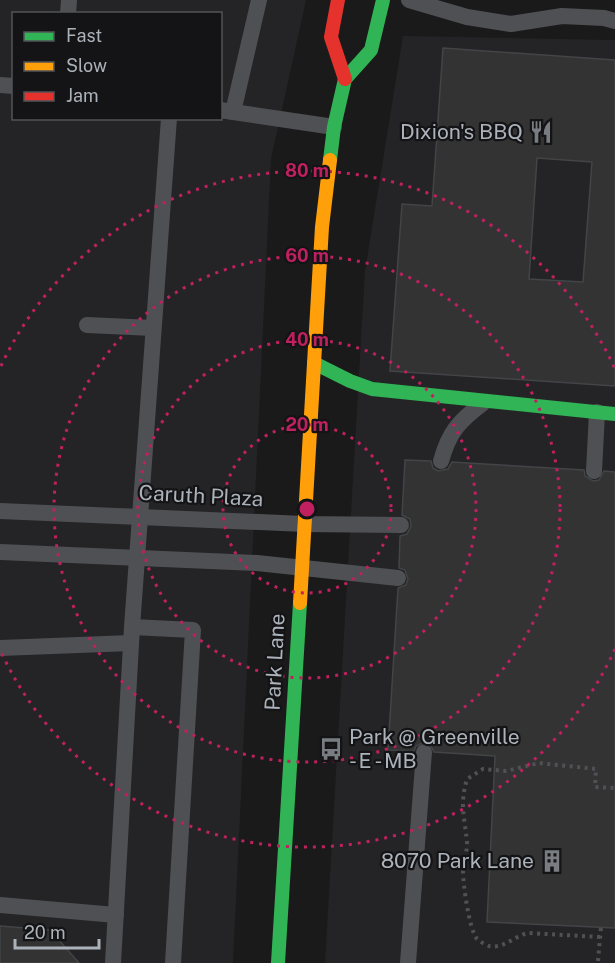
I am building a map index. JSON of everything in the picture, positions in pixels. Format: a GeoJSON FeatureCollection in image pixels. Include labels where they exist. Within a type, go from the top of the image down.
{"type":"FeatureCollection","features":[{"type":"Feature","properties":{"kind":"main road"},"geometry":{"type":"LineString","coordinates":[[338,0],[331,36],[345,79]]}},
{"type":"Feature","properties":{"kind":"main road","name":"Park Lane"},"geometry":{"type":"LineString","coordinates":[[278,963],[322,227],[334,127],[345,79],[371,50],[383,0]]}},
{"type":"Feature","properties":{"kind":"main road"},"geometry":{"type":"LineString","coordinates":[[314,363],[372,389],[615,414]]}},
{"type":"Feature","properties":{"kind":"lane"},"geometry":{"type":"LineString","coordinates":[[259,0],[227,111],[334,127]]}},
{"type":"Feature","properties":{"kind":"lane"},"geometry":{"type":"LineString","coordinates":[[409,0],[468,17],[511,24],[562,16],[604,18],[615,21]]}},
{"type":"Feature","properties":{"kind":"lane"},"geometry":{"type":"LineString","coordinates":[[114,963],[131,635],[169,120]]}},
{"type":"Feature","properties":{"kind":"lane"},"geometry":{"type":"LineString","coordinates":[[87,325],[153,328]]}},
{"type":"Feature","properties":{"kind":"lane"},"geometry":{"type":"LineString","coordinates":[[441,461],[446,441],[464,418],[484,402]]}},
{"type":"Feature","properties":{"kind":"lane"},"geometry":{"type":"LineString","coordinates":[[594,471],[597,412]]}},
{"type":"Feature","properties":{"kind":"lane","name":"Caruth Plaza"},"geometry":{"type":"LineString","coordinates":[[0,511],[304,524],[401,525]]}},
{"type":"Feature","properties":{"kind":"lane"},"geometry":{"type":"LineString","coordinates":[[0,552],[302,567],[398,578]]}},
{"type":"Feature","properties":{"kind":"lane"},"geometry":{"type":"LineString","coordinates":[[0,648],[193,630],[172,963]]}},
{"type":"Feature","properties":{"kind":"lane"},"geometry":{"type":"LineString","coordinates":[[408,963],[424,752]]}},
{"type":"Feature","properties":{"kind":"lane"},"geometry":{"type":"LineString","coordinates":[[0,905],[116,915]]}},
{"type":"Feature","properties":{"kind":"path"},"geometry":{"type":"LineString","coordinates":[[600,937],[528,933],[516,936],[503,945],[488,946],[477,939],[471,926],[463,874],[467,845],[462,819],[462,798],[468,779],[483,769],[506,771],[539,763],[596,769],[595,787],[615,788]]}},
{"type":"Feature","properties":{"kind":"path"},"geometry":{"type":"LineString","coordinates":[[598,962],[601,927]]}},
{"type":"Feature","properties":{"kind":"shaded area"},"geometry":{"type":"Polygon","coordinates":[[[0,0],[306,0],[271,159],[233,963],[0,963],[0,0]]]}},
{"type":"Feature","properties":{"kind":"shaded area"},"geometry":{"type":"Polygon","coordinates":[[[403,36],[615,40],[615,963],[325,963],[365,271],[403,36]]]}},
{"type":"Feature","properties":{"kind":"building"},"geometry":{"type":"Polygon","coordinates":[[[443,48],[615,60],[615,386],[390,371],[402,204],[432,206],[443,48]],[[537,158],[529,279],[583,282],[592,162],[537,158]]]}},
{"type":"Feature","properties":{"kind":"building"},"geometry":{"type":"Polygon","coordinates":[[[405,460],[431,461],[433,468],[438,471],[448,469],[452,462],[584,470],[585,476],[593,481],[599,480],[604,471],[615,472],[615,928],[487,922],[495,756],[434,752],[430,744],[424,742],[416,746],[414,751],[388,750],[398,588],[406,585],[408,579],[405,570],[399,568],[400,536],[407,534],[411,526],[410,519],[402,515],[405,460]]]}},
{"type":"Feature","properties":{"kind":"building"},"geometry":{"type":"Polygon","coordinates":[[[0,926],[50,930],[79,963],[0,963],[0,926]]]}},
{"type":"Feature","properties":{"kind":"traffic: fast"},"geometry":{"type":"LineString","coordinates":[[330,160],[334,127],[345,79],[371,50],[383,0]]}},
{"type":"Feature","properties":{"kind":"traffic: fast"},"geometry":{"type":"LineString","coordinates":[[314,363],[372,389],[615,414]]}},
{"type":"Feature","properties":{"kind":"traffic: fast"},"geometry":{"type":"LineString","coordinates":[[278,963],[300,603]]}},
{"type":"Feature","properties":{"kind":"traffic: slow"},"geometry":{"type":"LineString","coordinates":[[300,603],[322,227],[330,160]]}},
{"type":"Feature","properties":{"kind":"traffic: jam"},"geometry":{"type":"LineString","coordinates":[[338,0],[331,37],[345,79]]}},
{"type":"Feature","properties":{"kind":"place","name":"Dixion's BBQ"},"geometry":{"type":"Point","coordinates":[541,132]}},
{"type":"Feature","properties":{"kind":"place","name":"Park @ Greenville - E - MB"},"geometry":{"type":"Point","coordinates":[331,749]}},
{"type":"Feature","properties":{"kind":"place","name":"8070 Park Lane"},"geometry":{"type":"Point","coordinates":[552,861]}}]}
